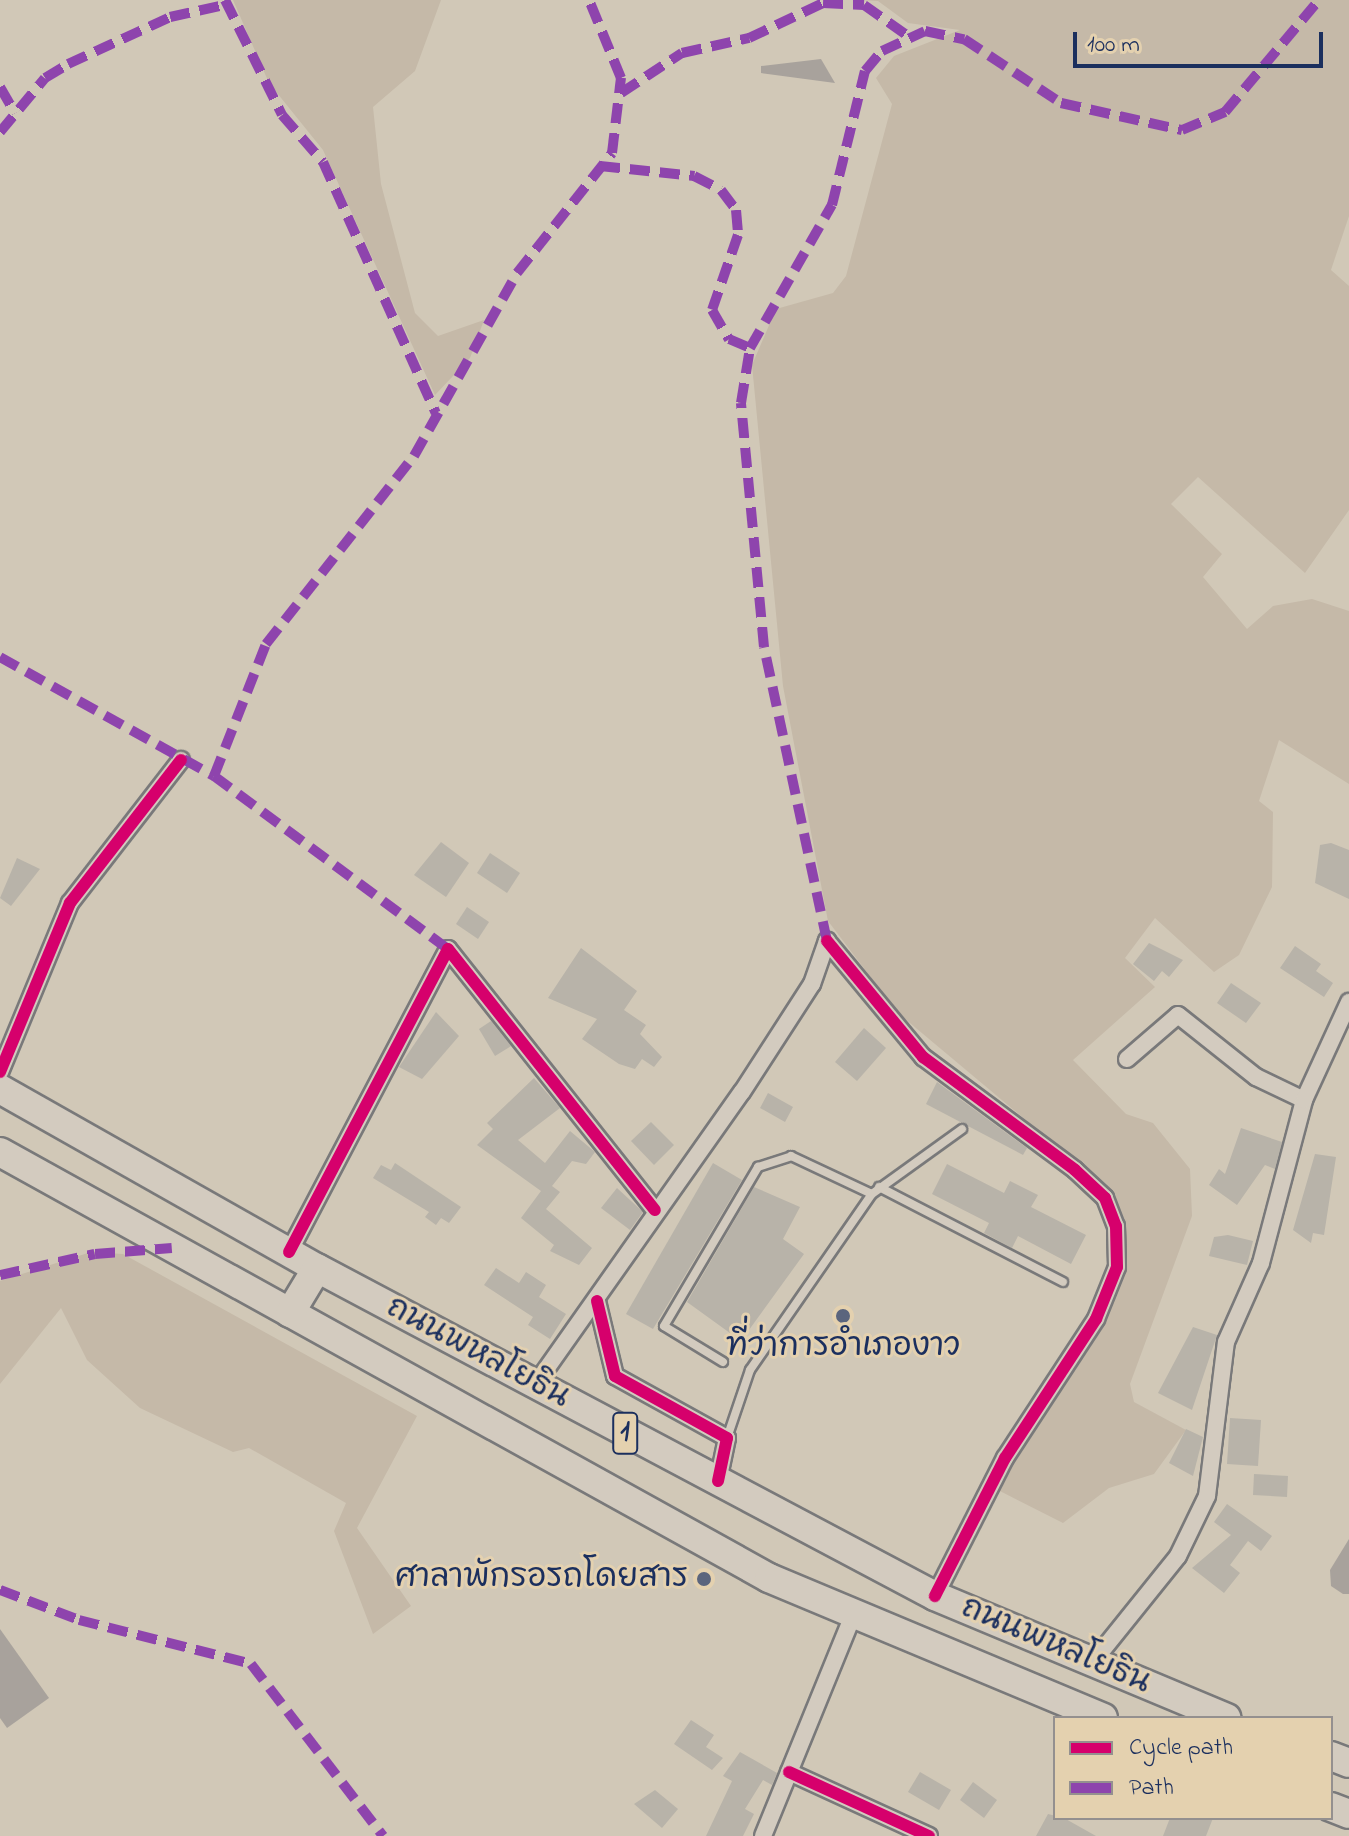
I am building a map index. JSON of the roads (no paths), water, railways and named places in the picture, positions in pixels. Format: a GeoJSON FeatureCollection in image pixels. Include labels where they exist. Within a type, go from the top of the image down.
{"type":"FeatureCollection","features":[{"type":"Feature","properties":{"kind":"highway","name":"ถนนพหลโยธิน"},"geometry":{"type":"LineString","coordinates":[[0,1089],[317,1268],[935,1596],[1222,1716]]}},
{"type":"Feature","properties":{"kind":"highway","name":"ถนนพหลโยธิน"},"geometry":{"type":"LineString","coordinates":[[0,1152],[769,1578],[853,1616],[1098,1716]]}},
{"type":"Feature","properties":{"kind":"highway"},"geometry":{"type":"LineString","coordinates":[[290,1313],[317,1268]]}},
{"type":"Feature","properties":{"kind":"street"},"geometry":{"type":"LineString","coordinates":[[0,1072],[70,903],[181,760]]}},
{"type":"Feature","properties":{"kind":"street"},"geometry":{"type":"LineString","coordinates":[[535,1385],[597,1301],[655,1210],[781,1032],[812,984],[827,941],[923,1057],[1105,1198],[1116,1226],[1117,1267],[1096,1319],[1005,1458],[935,1596]]}},
{"type":"Feature","properties":{"kind":"street"},"geometry":{"type":"LineString","coordinates":[[289,1252],[448,949],[655,1210]]}},
{"type":"Feature","properties":{"kind":"street"},"geometry":{"type":"LineString","coordinates":[[1092,1663],[1178,1556],[1207,1496],[1226,1342],[1261,1263],[1304,1100],[1349,1002]]}},
{"type":"Feature","properties":{"kind":"street"},"geometry":{"type":"LineString","coordinates":[[1127,1059],[1178,1015],[1256,1077],[1304,1100]]}},
{"type":"Feature","properties":{"kind":"street"},"geometry":{"type":"LineString","coordinates":[[597,1301],[615,1376],[727,1438],[718,1481]]}},
{"type":"Feature","properties":{"kind":"street"},"geometry":{"type":"LineString","coordinates":[[763,1836],[853,1616]]}},
{"type":"Feature","properties":{"kind":"street"},"geometry":{"type":"LineString","coordinates":[[789,1772],[929,1836]]}},
{"type":"Feature","properties":{"kind":"lane"},"geometry":{"type":"LineString","coordinates":[[727,1438],[750,1370],[872,1194],[962,1129]]}},
{"type":"Feature","properties":{"kind":"lane"},"geometry":{"type":"LineString","coordinates":[[723,1362],[664,1326],[758,1167],[791,1156],[872,1194]]}},
{"type":"Feature","properties":{"kind":"lane"},"geometry":{"type":"LineString","coordinates":[[879,1187],[1063,1282]]}},
{"type":"Feature","properties":{"kind":"place","name":"ที่ว่าการอำเภองาว"},"geometry":{"type":"Point","coordinates":[843,1316]}},
{"type":"Feature","properties":{"kind":"place","name":"ศาลาพักรอรถโดยสาร"},"geometry":{"type":"Point","coordinates":[704,1579]}}]}
